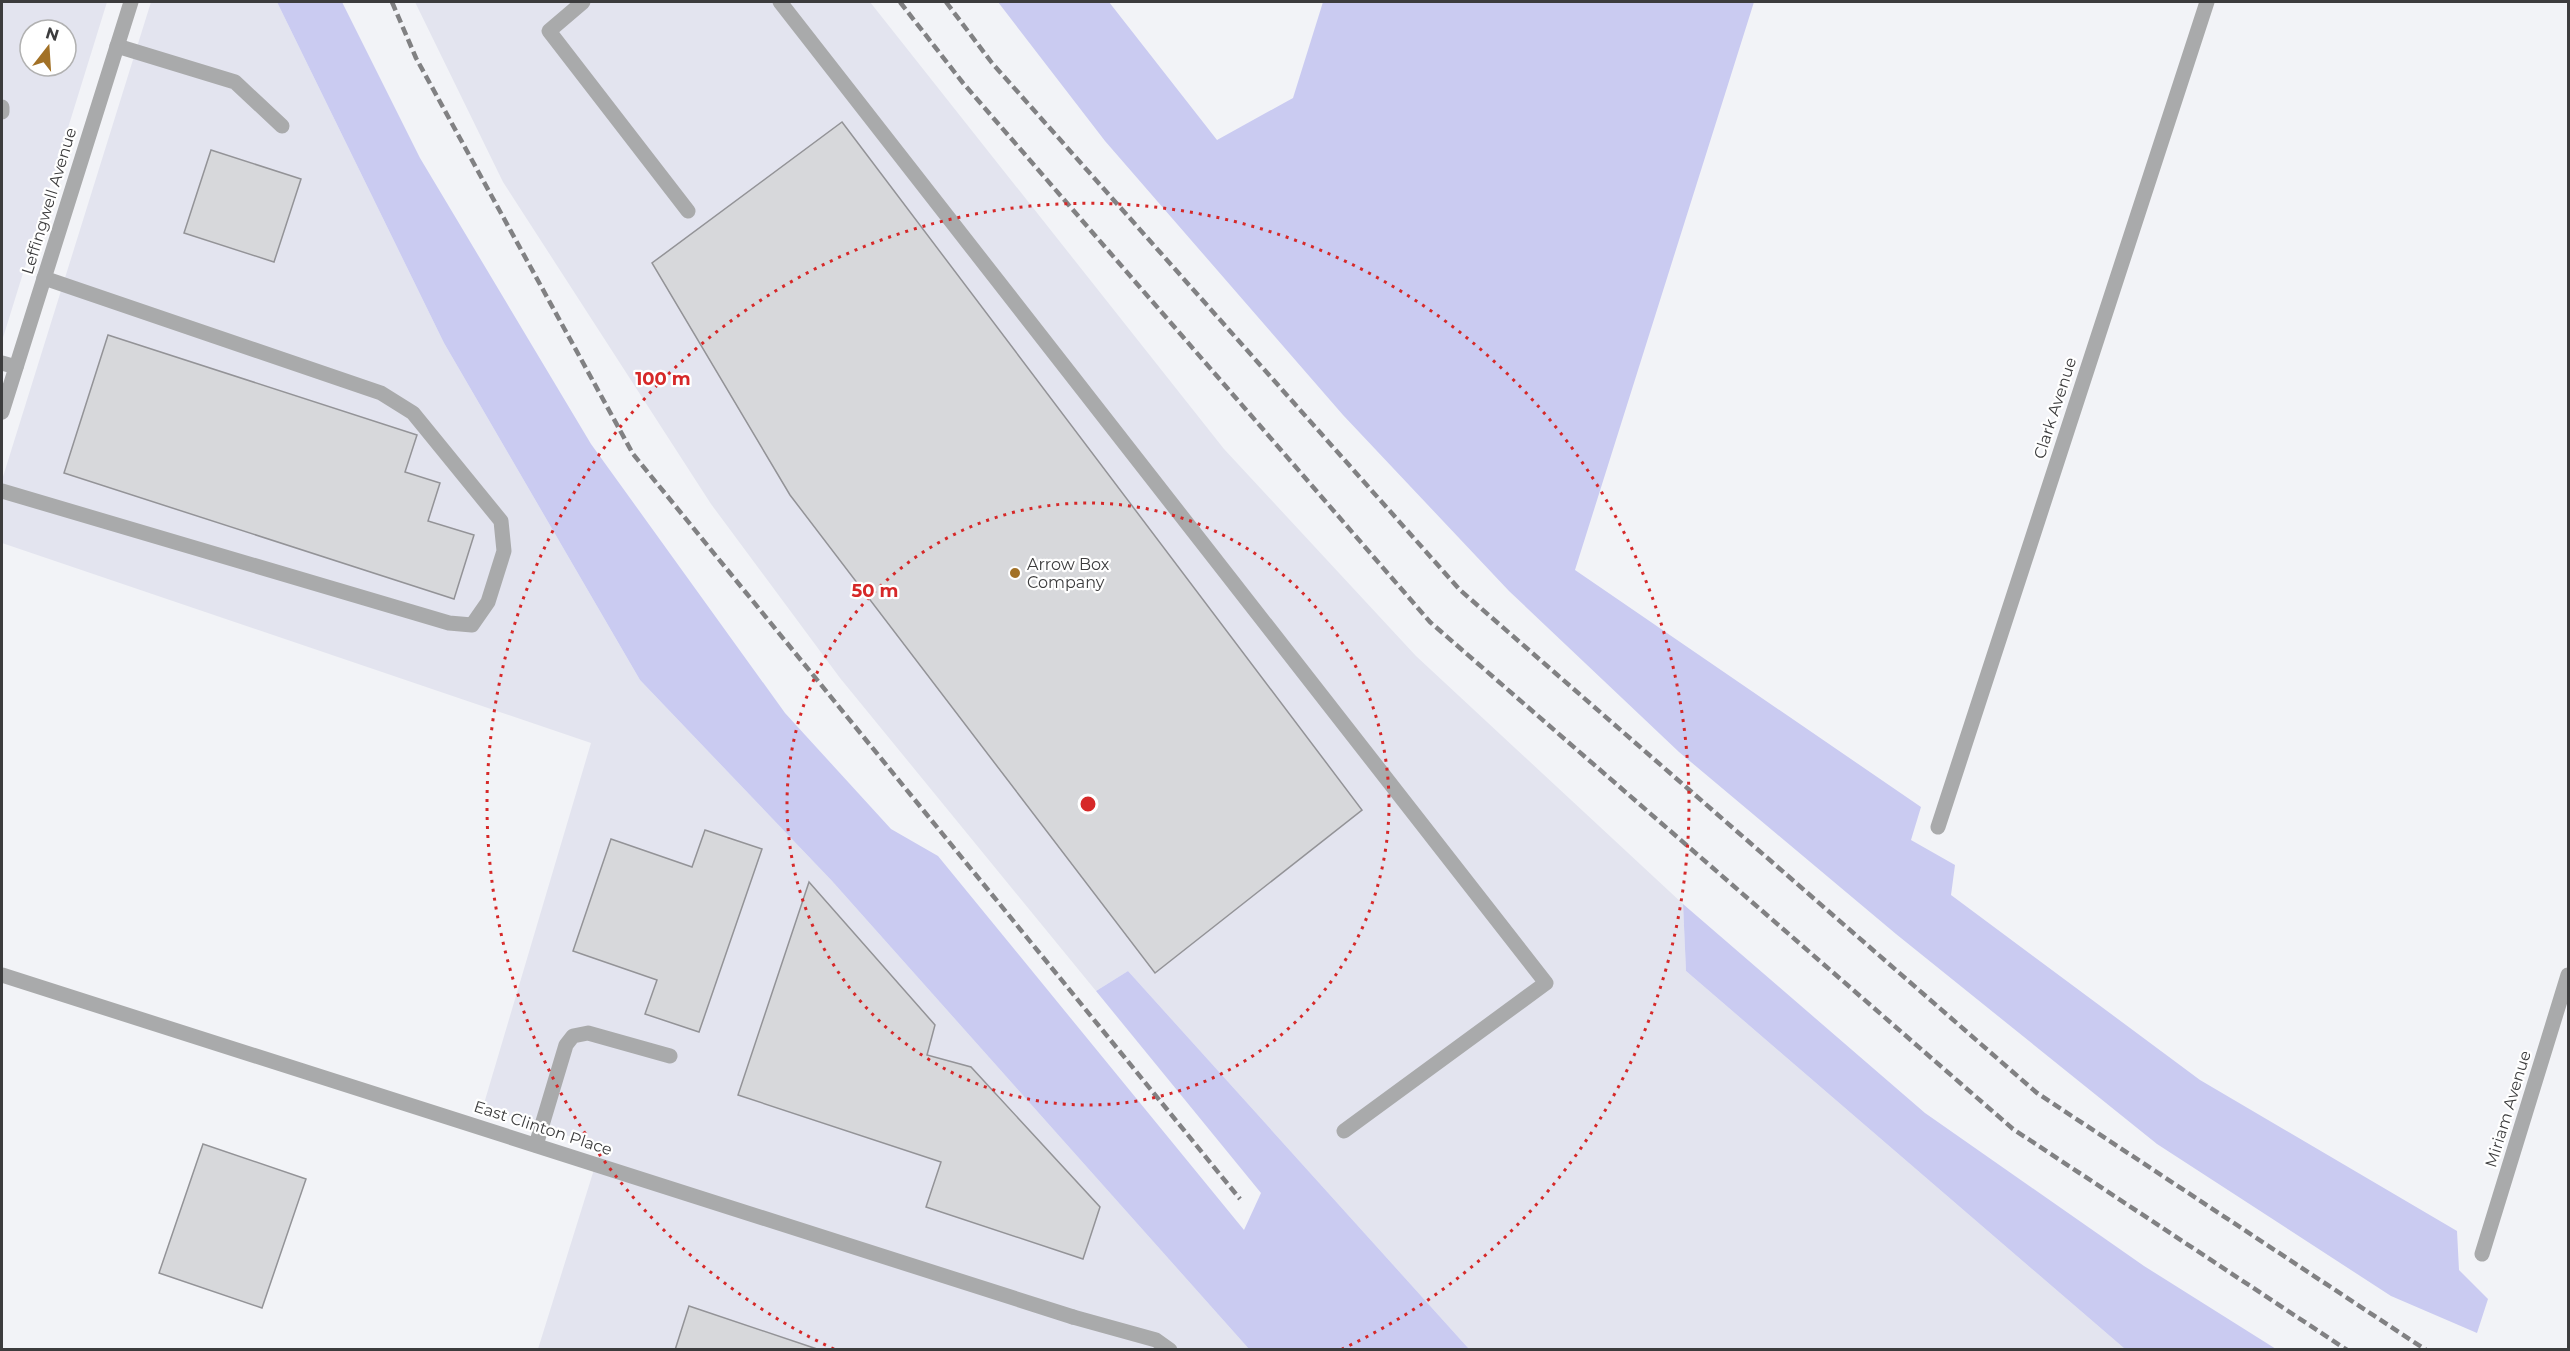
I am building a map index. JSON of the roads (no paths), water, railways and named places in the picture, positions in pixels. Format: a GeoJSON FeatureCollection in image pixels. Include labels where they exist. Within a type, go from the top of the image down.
{"type":"FeatureCollection","features":[{"type":"Feature","properties":{"kind":"street","name":"Leffingwell Avenue"},"geometry":{"type":"LineString","coordinates":[[2,412],[9,365],[44,278],[130,2]]}},
{"type":"Feature","properties":{"kind":"street"},"geometry":{"type":"LineString","coordinates":[[583,2],[549,31],[688,211]]}},
{"type":"Feature","properties":{"kind":"street"},"geometry":{"type":"LineString","coordinates":[[780,2],[1546,983],[1344,1131]]}},
{"type":"Feature","properties":{"kind":"street","name":"Clark Avenue"},"geometry":{"type":"LineString","coordinates":[[1938,826],[2207,2]]}},
{"type":"Feature","properties":{"kind":"street"},"geometry":{"type":"LineString","coordinates":[[117,46],[235,82],[282,126]]}},
{"type":"Feature","properties":{"kind":"street"},"geometry":{"type":"LineString","coordinates":[[2,107],[2,112]]}},
{"type":"Feature","properties":{"kind":"street"},"geometry":{"type":"LineString","coordinates":[[2,491],[449,623],[472,625],[488,602],[504,551],[501,521],[413,413],[381,393],[44,278]]}},
{"type":"Feature","properties":{"kind":"street","name":"East Clinton Place"},"geometry":{"type":"LineString","coordinates":[[2,975],[1073,1317],[1156,1340],[1170,1350]]}},
{"type":"Feature","properties":{"kind":"street","name":"Miriam Avenue"},"geometry":{"type":"LineString","coordinates":[[2482,1254],[2568,975]]}},
{"type":"Feature","properties":{"kind":"street"},"geometry":{"type":"LineString","coordinates":[[536,1145],[566,1046],[573,1036],[588,1034],[670,1056]]}},
{"type":"Feature","properties":{"kind":"railway"},"geometry":{"type":"LineString","coordinates":[[392,2],[416,58],[633,454],[1240,1199]]}},
{"type":"Feature","properties":{"kind":"railway"},"geometry":{"type":"LineString","coordinates":[[900,2],[963,83],[1430,622],[2013,1129],[2347,1350]]}},
{"type":"Feature","properties":{"kind":"railway"},"geometry":{"type":"LineString","coordinates":[[946,2],[992,63],[1460,590],[2037,1093],[2426,1350]]}},
{"type":"Feature","properties":{"kind":"place","name":"Arrow Box Company"},"geometry":{"type":"Point","coordinates":[1015,573]}}]}
